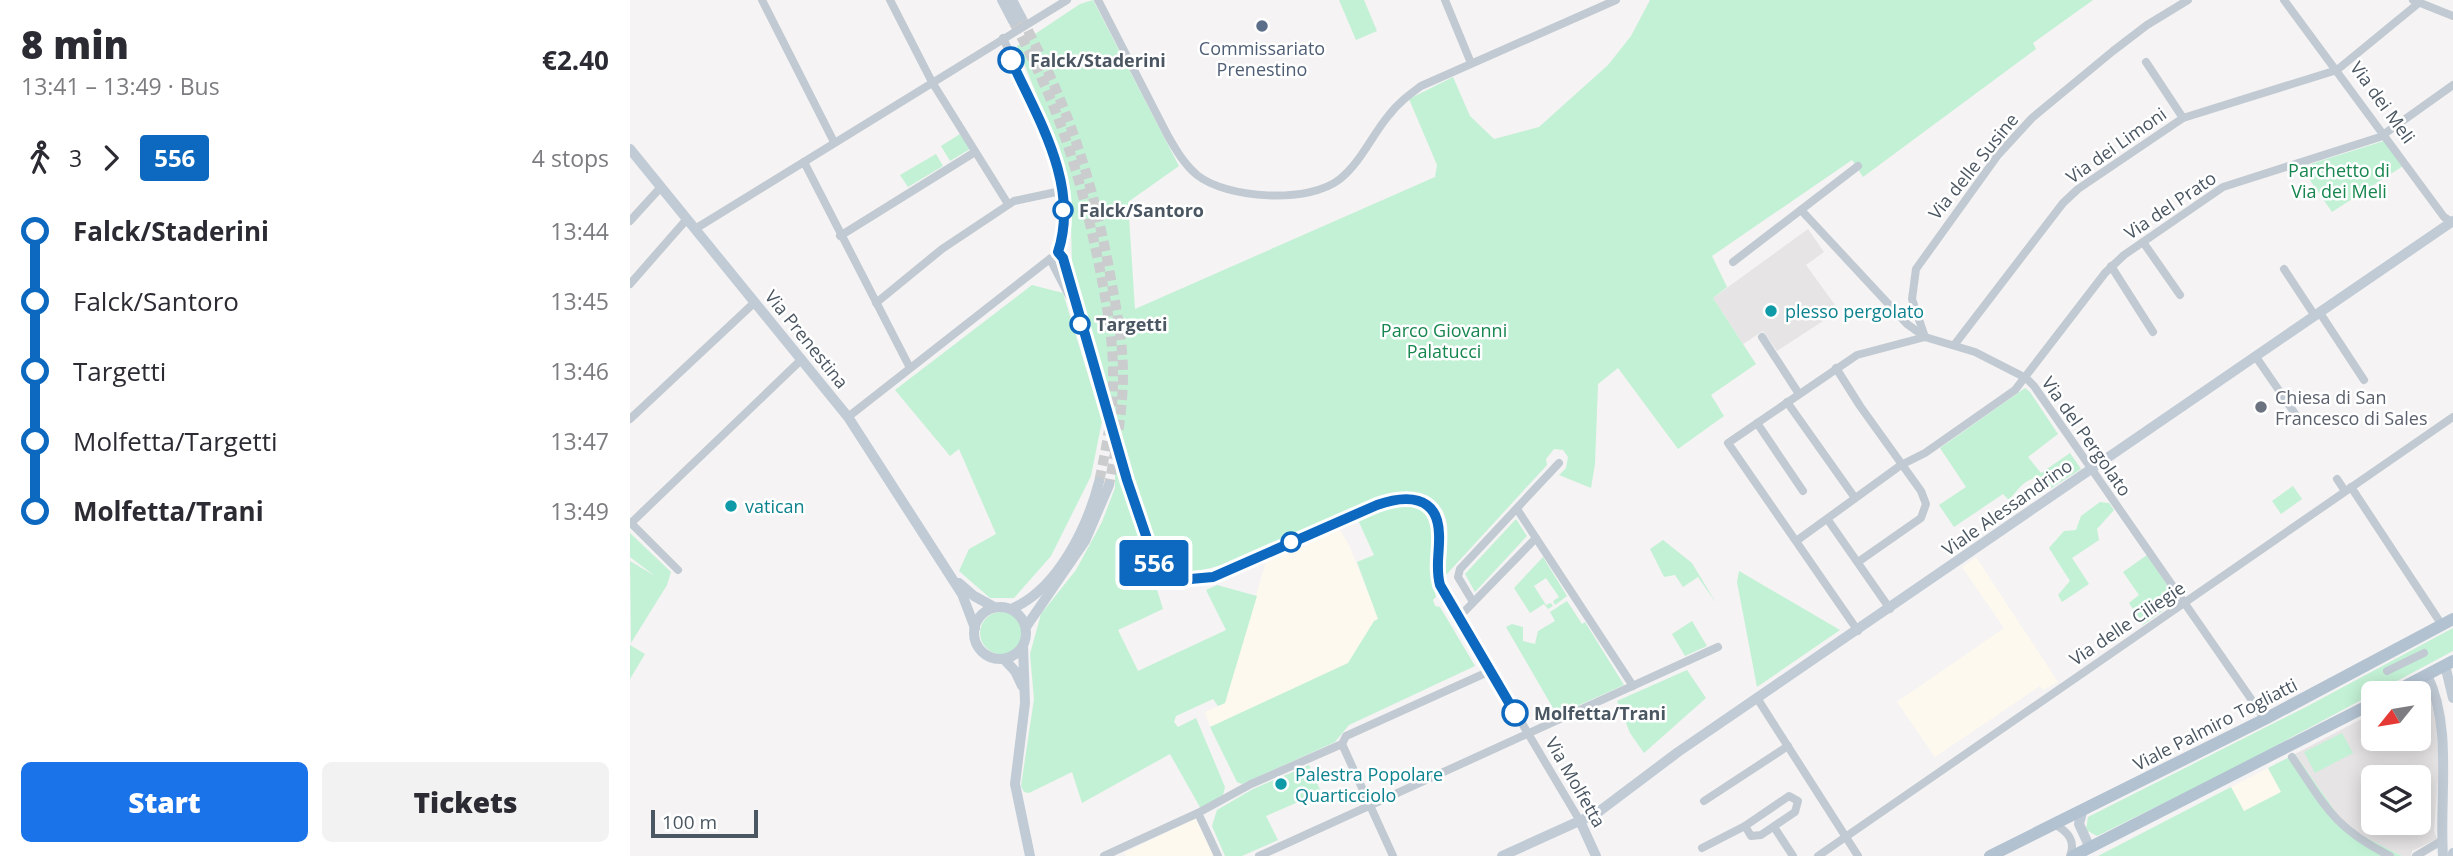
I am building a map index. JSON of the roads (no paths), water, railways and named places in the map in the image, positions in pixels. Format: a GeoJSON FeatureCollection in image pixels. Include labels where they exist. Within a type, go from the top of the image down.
{"type":"FeatureCollection","features":[{"type":"Feature","properties":{"kind":"main road","name":"Viale Palmiro Togliatti"},"geometry":{"type":"LineString","coordinates":[[1990,856],[2265,719],[2448,622]]}},
{"type":"Feature","properties":{"kind":"main road"},"geometry":{"type":"LineString","coordinates":[[2415,681],[2449,663]]}},
{"type":"Feature","properties":{"kind":"main road"},"geometry":{"type":"LineString","coordinates":[[2071,856],[2361,709]]}},
{"type":"Feature","properties":{"kind":"street"},"geometry":{"type":"LineString","coordinates":[[762,0],[834,142]]}},
{"type":"Feature","properties":{"kind":"street"},"geometry":{"type":"LineString","coordinates":[[890,0],[932,82],[1008,204]]}},
{"type":"Feature","properties":{"kind":"street"},"geometry":{"type":"LineString","coordinates":[[1002,0],[1017,19],[1012,0]]}},
{"type":"Feature","properties":{"kind":"street"},"geometry":{"type":"LineString","coordinates":[[695,229],[1067,0]]}},
{"type":"Feature","properties":{"kind":"street"},"geometry":{"type":"LineString","coordinates":[[1098,0],[1180,157],[1198,175],[1236,192],[1301,194],[1331,185],[1354,166],[1398,104],[1421,86],[1616,0]]}},
{"type":"Feature","properties":{"kind":"street"},"geometry":{"type":"LineString","coordinates":[[1445,0],[1471,63]]}},
{"type":"Feature","properties":{"kind":"street","name":"Via delle Susine"},"geometry":{"type":"LineString","coordinates":[[1925,337],[1912,299],[1916,269],[1998,155],[2032,118],[2113,51],[2147,24],[2188,0]]}},
{"type":"Feature","properties":{"kind":"street","name":"Via dei Meli"},"geometry":{"type":"LineString","coordinates":[[2284,0],[2386,134],[2444,217],[2453,222]]}},
{"type":"Feature","properties":{"kind":"street"},"geometry":{"type":"LineString","coordinates":[[2416,1],[2453,16]]}},
{"type":"Feature","properties":{"kind":"street","name":"Via dei Limoni"},"geometry":{"type":"LineString","coordinates":[[1955,344],[2069,196],[2183,118],[2337,69],[2416,1]]}},
{"type":"Feature","properties":{"kind":"street"},"geometry":{"type":"LineString","coordinates":[[848,417],[909,366],[1055,255],[1064,226],[1061,191],[1047,136],[1003,38]]}},
{"type":"Feature","properties":{"kind":"street"},"geometry":{"type":"LineString","coordinates":[[2146,62],[2183,118]]}},
{"type":"Feature","properties":{"kind":"street","name":"Via del Prato"},"geometry":{"type":"LineString","coordinates":[[1799,539],[1901,465],[1995,405],[2026,378],[2111,267],[2143,242],[2234,182],[2386,134],[2453,85]]}},
{"type":"Feature","properties":{"kind":"street","name":"Via Prenestina"},"geometry":{"type":"LineString","coordinates":[[630,149],[848,417],[942,562],[967,604],[975,628]]}},
{"type":"Feature","properties":{"kind":"street"},"geometry":{"type":"LineString","coordinates":[[840,236],[975,152]]}},
{"type":"Feature","properties":{"kind":"street"},"geometry":{"type":"LineString","coordinates":[[804,162],[909,366]]}},
{"type":"Feature","properties":{"kind":"street"},"geometry":{"type":"LineString","coordinates":[[1733,262],[1858,166]]}},
{"type":"Feature","properties":{"kind":"street"},"geometry":{"type":"LineString","coordinates":[[630,221],[661,187]]}},
{"type":"Feature","properties":{"kind":"street"},"geometry":{"type":"LineString","coordinates":[[876,303],[942,249],[1008,204],[1061,191]]}},
{"type":"Feature","properties":{"kind":"street"},"geometry":{"type":"LineString","coordinates":[[1801,210],[1908,325],[1925,337]]}},
{"type":"Feature","properties":{"kind":"street"},"geometry":{"type":"LineString","coordinates":[[630,284],[687,219]]}},
{"type":"Feature","properties":{"kind":"street","name":"Viale Alessandrino"},"geometry":{"type":"LineString","coordinates":[[1502,856],[1600,811],[1665,761],[2453,222]]}},
{"type":"Feature","properties":{"kind":"street"},"geometry":{"type":"LineString","coordinates":[[2143,242],[2180,295]]}},
{"type":"Feature","properties":{"kind":"street","name":"Via Molfetta"},"geometry":{"type":"LineString","coordinates":[[1055,255],[1074,304],[1154,563],[1162,573],[1176,579],[1208,579],[1358,512],[1395,499],[1412,498],[1426,505],[1437,520],[1439,581],[1458,618],[1580,821],[1596,856]]}},
{"type":"Feature","properties":{"kind":"street"},"geometry":{"type":"LineString","coordinates":[[2111,267],[2153,332]]}},
{"type":"Feature","properties":{"kind":"street"},"geometry":{"type":"LineString","coordinates":[[2284,269],[2364,380]]}},
{"type":"Feature","properties":{"kind":"street"},"geometry":{"type":"LineString","coordinates":[[630,419],[755,302]]}},
{"type":"Feature","properties":{"kind":"street"},"geometry":{"type":"LineString","coordinates":[[1762,337],[1799,394]]}},
{"type":"Feature","properties":{"kind":"street","name":"Via del Pergolato"},"geometry":{"type":"LineString","coordinates":[[1858,631],[1728,443],[1836,368],[1864,352],[1925,337],[1955,344],[2026,378],[2043,398],[2265,719]]}},
{"type":"Feature","properties":{"kind":"street"},"geometry":{"type":"LineString","coordinates":[[2256,357],[2298,418]]}},
{"type":"Feature","properties":{"kind":"street"},"geometry":{"type":"LineString","coordinates":[[678,570],[631,523],[802,359]]}},
{"type":"Feature","properties":{"kind":"street"},"geometry":{"type":"LineString","coordinates":[[1836,368],[1923,494],[1926,512],[1858,562]]}},
{"type":"Feature","properties":{"kind":"street"},"geometry":{"type":"LineString","coordinates":[[1787,402],[1855,498]]}},
{"type":"Feature","properties":{"kind":"street","name":"Via delle Ciliegie"},"geometry":{"type":"LineString","coordinates":[[1818,856],[2453,417]]}},
{"type":"Feature","properties":{"kind":"street"},"geometry":{"type":"LineString","coordinates":[[1757,423],[1803,491]]}},
{"type":"Feature","properties":{"kind":"street"},"geometry":{"type":"LineString","coordinates":[[1473,602],[1460,581],[1459,572],[1559,463]]}},
{"type":"Feature","properties":{"kind":"street"},"geometry":{"type":"LineString","coordinates":[[2337,479],[2348,489],[2448,622]]}},
{"type":"Feature","properties":{"kind":"street"},"geometry":{"type":"LineString","coordinates":[[1011,609],[1031,598],[1061,563],[1104,484],[1080,550],[1026,627],[1023,646],[1026,699],[1015,778],[1030,856]]}},
{"type":"Feature","properties":{"kind":"street"},"geometry":{"type":"LineString","coordinates":[[1517,509],[1633,686]]}},
{"type":"Feature","properties":{"kind":"street"},"geometry":{"type":"LineString","coordinates":[[1828,520],[1890,609]]}},
{"type":"Feature","properties":{"kind":"street"},"geometry":{"type":"LineString","coordinates":[[1458,618],[1536,538]]}},
{"type":"Feature","properties":{"kind":"street","name":"Via Prenestina"},"geometry":{"type":"LineString","coordinates":[[942,562],[969,593],[994,607]]}},
{"type":"Feature","properties":{"kind":"street"},"geometry":{"type":"LineString","coordinates":[[1026,627],[1022,617],[1011,609],[994,607],[983,613],[975,628],[975,640],[979,648],[990,657],[1004,660],[1015,671],[1026,699]]}},
{"type":"Feature","properties":{"kind":"street"},"geometry":{"type":"LineString","coordinates":[[1004,660],[1023,646]]}},
{"type":"Feature","properties":{"kind":"street"},"geometry":{"type":"LineString","coordinates":[[1259,856],[1718,647]]}},
{"type":"Feature","properties":{"kind":"street"},"geometry":{"type":"LineString","coordinates":[[2386,671],[2424,653]]}},
{"type":"Feature","properties":{"kind":"street"},"geometry":{"type":"LineString","coordinates":[[2449,663],[2453,698]]}},
{"type":"Feature","properties":{"kind":"street"},"geometry":{"type":"LineString","coordinates":[[1104,856],[1121,853],[1251,784],[1342,744],[1346,736],[1490,671]]}},
{"type":"Feature","properties":{"kind":"street"},"geometry":{"type":"LineString","coordinates":[[2427,675],[2435,691],[2443,723],[2448,801],[2443,856]]}},
{"type":"Feature","properties":{"kind":"street"},"geometry":{"type":"LineString","coordinates":[[1757,698],[1858,856]]}},
{"type":"Feature","properties":{"kind":"street"},"geometry":{"type":"LineString","coordinates":[[1342,744],[1393,856]]}},
{"type":"Feature","properties":{"kind":"street"},"geometry":{"type":"LineString","coordinates":[[1704,801],[1788,746]]}},
{"type":"Feature","properties":{"kind":"street"},"geometry":{"type":"LineString","coordinates":[[2292,757],[2326,811],[2371,851],[2390,856]]}},
{"type":"Feature","properties":{"kind":"street"},"geometry":{"type":"LineString","coordinates":[[1702,848],[1745,826],[1784,798],[1794,796],[1798,803],[1797,809],[1774,827],[1755,837],[1745,826]]}},
{"type":"Feature","properties":{"kind":"street"},"geometry":{"type":"LineString","coordinates":[[2082,812],[2079,824],[2090,848]]}},
{"type":"Feature","properties":{"kind":"street"},"geometry":{"type":"LineString","coordinates":[[1198,813],[1217,856]]}},
{"type":"Feature","properties":{"kind":"street"},"geometry":{"type":"LineString","coordinates":[[2056,825],[2066,831],[2072,842],[2071,856]]}},
{"type":"Feature","properties":{"kind":"street"},"geometry":{"type":"LineString","coordinates":[[1774,827],[1793,856]]}},
{"type":"Feature","properties":{"kind":"street"},"geometry":{"type":"LineString","coordinates":[[2416,856],[2443,841]]}},
{"type":"Feature","properties":{"kind":"tunnel"},"geometry":{"type":"LineString","coordinates":[[1021,17],[1051,79],[1075,139],[1094,200],[1109,268],[1123,361],[1117,444],[1109,485]]}},
{"type":"Feature","properties":{"kind":"tunnel"},"geometry":{"type":"LineString","coordinates":[[1014,23],[1055,110],[1075,167],[1104,290],[1112,351],[1113,395],[1099,482]]}},
{"type":"Feature","properties":{"kind":"place","name":"Commissariato Prenestino"},"geometry":{"type":"Point","coordinates":[1262,26]}},
{"type":"Feature","properties":{"kind":"place","name":"Falck/Staderini"},"geometry":{"type":"Point","coordinates":[1011,60]}},
{"type":"Feature","properties":{"kind":"place","name":"Falck/Santoro"},"geometry":{"type":"Point","coordinates":[1063,210]}},
{"type":"Feature","properties":{"kind":"place","name":"plesso pergolato"},"geometry":{"type":"Point","coordinates":[1771,311]}},
{"type":"Feature","properties":{"kind":"place","name":"Targetti"},"geometry":{"type":"Point","coordinates":[1080,324]}},
{"type":"Feature","properties":{"kind":"place","name":"Chiesa di San Francesco di Sales"},"geometry":{"type":"Point","coordinates":[2261,407]}},
{"type":"Feature","properties":{"kind":"place","name":"vatican"},"geometry":{"type":"Point","coordinates":[731,506]}},
{"type":"Feature","properties":{"kind":"place","name":"Molfetta/Trani"},"geometry":{"type":"Point","coordinates":[1515,713]}},
{"type":"Feature","properties":{"kind":"place","name":"Palestra Popolare Quarticciolo"},"geometry":{"type":"Point","coordinates":[1281,784]}},
{"type":"Feature","properties":{"kind":"park label","name":"Parchetto di Via dei Meli"},"geometry":{"type":"Point","coordinates":[2339,180]}},
{"type":"Feature","properties":{"kind":"park label","name":"Parco Giovanni Palatucci"},"geometry":{"type":"Point","coordinates":[1444,340]}}]}
